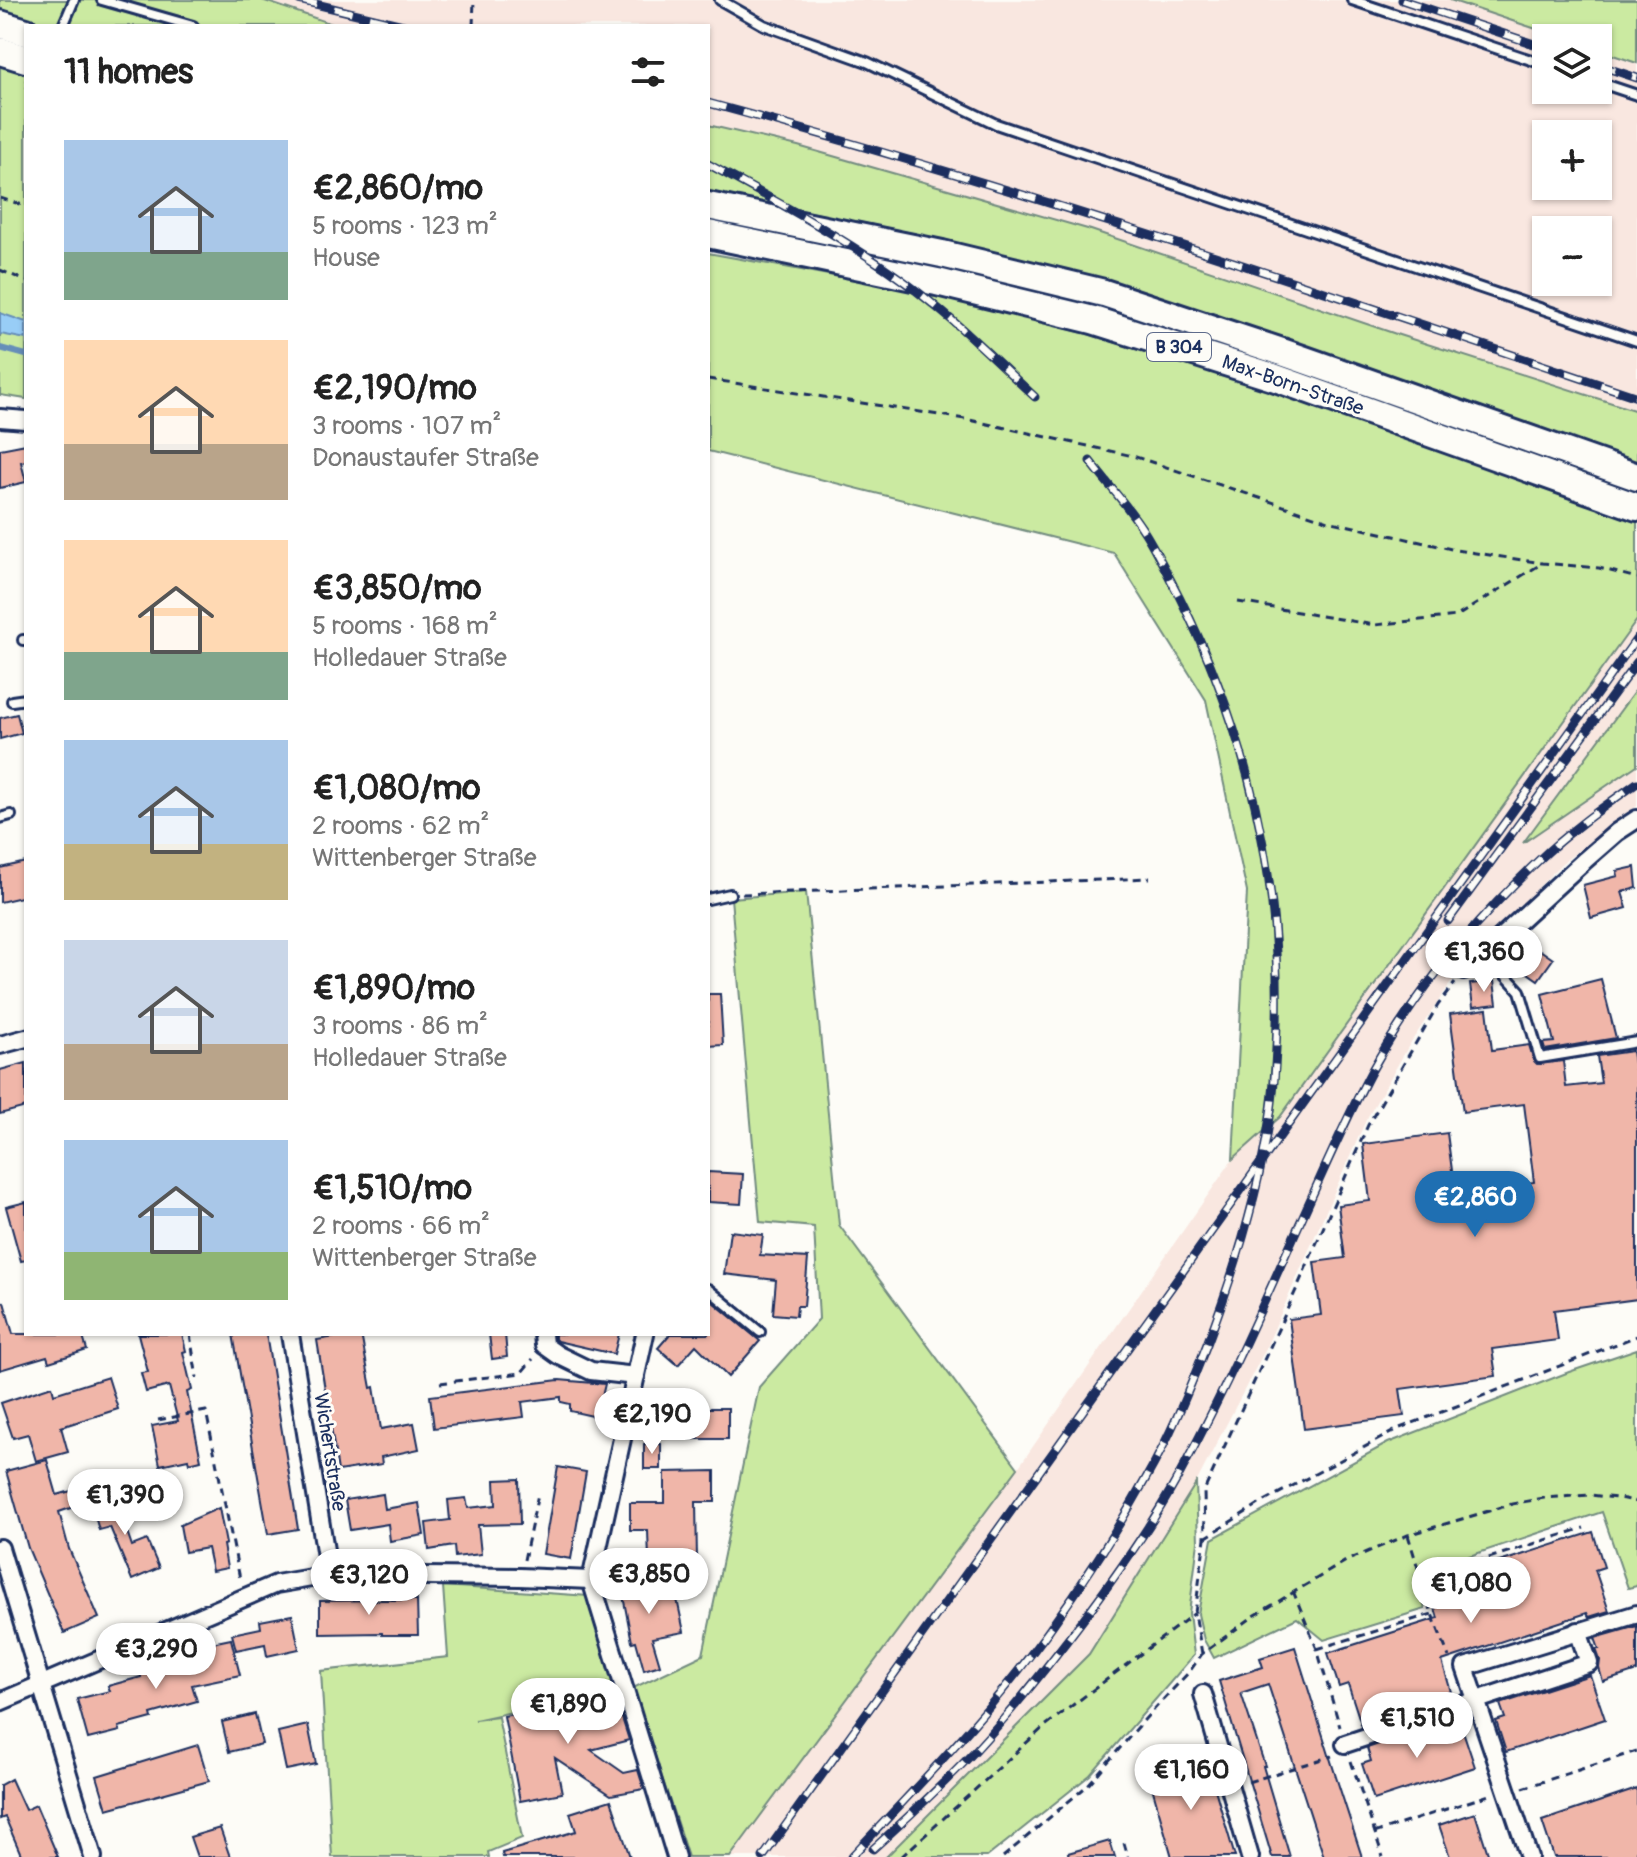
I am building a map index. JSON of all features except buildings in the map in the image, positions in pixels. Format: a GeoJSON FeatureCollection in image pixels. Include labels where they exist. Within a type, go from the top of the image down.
{"type":"FeatureCollection","features":[{"type":"Feature","properties":{"kind":"main road"},"geometry":{"type":"LineString","coordinates":[[0,24],[24,31]]}},
{"type":"Feature","properties":{"kind":"main road"},"geometry":{"type":"LineString","coordinates":[[0,51],[24,58]]}},
{"type":"Feature","properties":{"kind":"main road","name":"Max-Born-Straße"},"geometry":{"type":"LineString","coordinates":[[710,206],[942,254],[1104,293],[1637,477]]}},
{"type":"Feature","properties":{"kind":"main road","name":"Max-Born-Straße"},"geometry":{"type":"LineString","coordinates":[[710,234],[937,282],[1093,320],[1273,377],[1637,507]]}},
{"type":"Feature","properties":{"kind":"street"},"geometry":{"type":"LineString","coordinates":[[0,418],[24,420]]}},
{"type":"Feature","properties":{"kind":"street"},"geometry":{"type":"LineString","coordinates":[[1464,971],[1595,851],[1637,819]]}},
{"type":"Feature","properties":{"kind":"street"},"geometry":{"type":"LineString","coordinates":[[0,1045],[24,1039]]}},
{"type":"Feature","properties":{"kind":"street","name":"Wichertstraße"},"geometry":{"type":"LineString","coordinates":[[290,1336],[329,1575]]}},
{"type":"Feature","properties":{"kind":"street"},"geometry":{"type":"LineString","coordinates":[[645,1336],[591,1580],[676,1857]]}},
{"type":"Feature","properties":{"kind":"street"},"geometry":{"type":"LineString","coordinates":[[543,1339],[558,1355],[591,1371],[636,1376]]}},
{"type":"Feature","properties":{"kind":"street"},"geometry":{"type":"LineString","coordinates":[[0,1548],[93,1857]]}},
{"type":"Feature","properties":{"kind":"street"},"geometry":{"type":"LineString","coordinates":[[0,1702],[276,1584],[329,1575],[591,1580]]}},
{"type":"Feature","properties":{"kind":"street"},"geometry":{"type":"LineString","coordinates":[[1529,1857],[1465,1667],[1637,1614]]}},
{"type":"Feature","properties":{"kind":"street"},"geometry":{"type":"LineString","coordinates":[[1346,1747],[1589,1663],[1578,1631]]}},
{"type":"Feature","properties":{"kind":"street"},"geometry":{"type":"LineString","coordinates":[[1203,1694],[1250,1857]]}},
{"type":"Feature","properties":{"kind":"lane"},"geometry":{"type":"LineString","coordinates":[[64,24],[74,0]]}},
{"type":"Feature","properties":{"kind":"lane"},"geometry":{"type":"LineString","coordinates":[[102,0],[186,24]]}},
{"type":"Feature","properties":{"kind":"lane"},"geometry":{"type":"LineString","coordinates":[[720,0],[764,25],[867,62],[996,124],[1637,341]]}},
{"type":"Feature","properties":{"kind":"lane"},"geometry":{"type":"LineString","coordinates":[[1352,0],[1532,60]]}},
{"type":"Feature","properties":{"kind":"lane"},"geometry":{"type":"LineString","coordinates":[[1612,87],[1637,95]]}},
{"type":"Feature","properties":{"kind":"lane"},"geometry":{"type":"LineString","coordinates":[[12,701],[24,699]]}},
{"type":"Feature","properties":{"kind":"lane"},"geometry":{"type":"LineString","coordinates":[[0,818],[11,815]]}},
{"type":"Feature","properties":{"kind":"lane"},"geometry":{"type":"LineString","coordinates":[[710,899],[730,894]]}},
{"type":"Feature","properties":{"kind":"lane"},"geometry":{"type":"LineString","coordinates":[[1484,952],[1520,991],[1540,1058],[1637,1042]]}},
{"type":"Feature","properties":{"kind":"lane"},"geometry":{"type":"LineString","coordinates":[[710,1291],[760,1332]]}},
{"type":"Feature","properties":{"kind":"path"},"geometry":{"type":"LineString","coordinates":[[473,24],[474,0]]}},
{"type":"Feature","properties":{"kind":"path"},"geometry":{"type":"LineString","coordinates":[[0,198],[24,205]]}},
{"type":"Feature","properties":{"kind":"path"},"geometry":{"type":"LineString","coordinates":[[0,270],[24,280]]}},
{"type":"Feature","properties":{"kind":"path"},"geometry":{"type":"LineString","coordinates":[[710,379],[965,419],[1133,456],[1332,522],[1456,550],[1599,568],[1637,578]]}},
{"type":"Feature","properties":{"kind":"path"},"geometry":{"type":"LineString","coordinates":[[1238,602],[1375,625],[1457,616],[1542,563]]}},
{"type":"Feature","properties":{"kind":"path"},"geometry":{"type":"LineString","coordinates":[[730,894],[1150,878]]}},
{"type":"Feature","properties":{"kind":"path"},"geometry":{"type":"LineString","coordinates":[[1202,1654],[1195,1613],[1205,1538],[1204,1491],[1368,1125],[1438,1005],[1464,971]]}},
{"type":"Feature","properties":{"kind":"path"},"geometry":{"type":"LineString","coordinates":[[190,1336],[197,1378]]}},
{"type":"Feature","properties":{"kind":"path"},"geometry":{"type":"LineString","coordinates":[[1205,1538],[1259,1504],[1400,1428],[1637,1336]]}},
{"type":"Feature","properties":{"kind":"path"},"geometry":{"type":"LineString","coordinates":[[440,1383],[521,1373],[543,1339]]}},
{"type":"Feature","properties":{"kind":"path"},"geometry":{"type":"LineString","coordinates":[[158,1420],[206,1411],[244,1598]]}},
{"type":"Feature","properties":{"kind":"path"},"geometry":{"type":"LineString","coordinates":[[520,1577],[538,1494]]}},
{"type":"Feature","properties":{"kind":"path"},"geometry":{"type":"LineString","coordinates":[[1003,1857],[1088,1785],[1202,1654],[1254,1616],[1346,1561],[1408,1535],[1512,1504],[1590,1495],[1637,1502]]}},
{"type":"Feature","properties":{"kind":"path"},"geometry":{"type":"LineString","coordinates":[[1422,1579],[1584,1528]]}},
{"type":"Feature","properties":{"kind":"path"},"geometry":{"type":"LineString","coordinates":[[1408,1535],[1432,1614],[1450,1660],[1465,1667]]}},
{"type":"Feature","properties":{"kind":"path"},"geometry":{"type":"LineString","coordinates":[[1293,1591],[1317,1649],[1383,1857]]}},
{"type":"Feature","properties":{"kind":"path"},"geometry":{"type":"LineString","coordinates":[[901,1857],[1045,1726],[1195,1613]]}},
{"type":"Feature","properties":{"kind":"path"},"geometry":{"type":"LineString","coordinates":[[1317,1649],[1432,1614]]}},
{"type":"Feature","properties":{"kind":"path"},"geometry":{"type":"LineString","coordinates":[[1230,1788],[1346,1747]]}},
{"type":"Feature","properties":{"kind":"path"},"geometry":{"type":"LineString","coordinates":[[1124,1843],[1128,1857]]}},
{"type":"Feature","properties":{"kind":"shaded area"},"geometry":{"type":"Polygon","coordinates":[[[262,0],[1450,0],[1532,28],[1532,104],[1612,104],[1612,55],[1637,63],[1637,411],[1399,335],[1091,230],[798,146],[710,125],[710,24],[332,24],[262,0]]]}},
{"type":"Feature","properties":{"kind":"shaded area"},"geometry":{"type":"Polygon","coordinates":[[[1637,620],[1637,688],[1525,841],[1637,765],[1637,806],[1561,864],[1458,972],[1411,1042],[1366,1120],[1264,1352],[1196,1483],[1089,1654],[886,1857],[730,1857],[1018,1468],[1233,1159],[1280,1117],[1637,620]]]}},
{"type":"Feature","properties":{"kind":"green space"},"geometry":{"type":"Polygon","coordinates":[[[0,0],[262,0],[332,24],[45,24],[0,11],[0,0]]]}},
{"type":"Feature","properties":{"kind":"green space"},"geometry":{"type":"Polygon","coordinates":[[[1450,0],[1637,0],[1637,63],[1612,55],[1612,24],[1532,24],[1532,28],[1450,0]]]}},
{"type":"Feature","properties":{"kind":"green space"},"geometry":{"type":"Polygon","coordinates":[[[0,65],[24,71],[24,399],[0,395],[0,65]]]}},
{"type":"Feature","properties":{"kind":"green space"},"geometry":{"type":"Polygon","coordinates":[[[710,125],[798,146],[1091,230],[1399,335],[1637,411],[1637,464],[1203,311],[1113,283],[941,239],[710,191],[710,125]]]}},
{"type":"Feature","properties":{"kind":"green space"},"geometry":{"type":"Polygon","coordinates":[[[710,253],[938,295],[1091,335],[1270,390],[1637,520],[1637,620],[1280,1117],[1233,1159],[1247,892],[1206,700],[1114,553],[710,452],[710,253]]]}},
{"type":"Feature","properties":{"kind":"green space"},"geometry":{"type":"Polygon","coordinates":[[[1637,688],[1637,765],[1523,843],[1637,688]]]}},
{"type":"Feature","properties":{"kind":"green space"},"geometry":{"type":"Polygon","coordinates":[[[806,892],[839,1225],[1018,1468],[730,1857],[688,1857],[633,1688],[703,1655],[759,1387],[819,1319],[814,1227],[760,1222],[731,898],[806,892]]]}},
{"type":"Feature","properties":{"kind":"green space"},"geometry":{"type":"Polygon","coordinates":[[[1637,1349],[1637,1586],[1628,1588],[1602,1512],[1415,1574],[1425,1609],[1324,1640],[1297,1618],[1214,1658],[1204,1640],[1198,1614],[1212,1539],[1388,1443],[1569,1372],[1637,1349]]]}},
{"type":"Feature","properties":{"kind":"green space"},"geometry":{"type":"Polygon","coordinates":[[[1196,1483],[1198,1542],[1189,1613],[1194,1655],[1090,1775],[987,1857],[886,1857],[1089,1654],[1196,1483]]]}},
{"type":"Feature","properties":{"kind":"green space"},"geometry":{"type":"Polygon","coordinates":[[[443,1586],[589,1596],[615,1690],[475,1720],[498,1717],[522,1838],[488,1852],[489,1857],[332,1857],[321,1671],[448,1657],[443,1586]]]}},
{"type":"Feature","properties":{"kind":"water"},"geometry":{"type":"Polygon","coordinates":[[[0,313],[24,321],[24,339],[0,334],[0,313]]]}},
{"type":"Feature","properties":{"kind":"waterway"},"geometry":{"type":"LineString","coordinates":[[0,348],[24,354]]}},
{"type":"Feature","properties":{"kind":"railway"},"geometry":{"type":"LineString","coordinates":[[299,0],[399,24]]}},
{"type":"Feature","properties":{"kind":"railway"},"geometry":{"type":"LineString","coordinates":[[1402,0],[1532,43]]}},
{"type":"Feature","properties":{"kind":"railway"},"geometry":{"type":"LineString","coordinates":[[1612,70],[1637,78]]}},
{"type":"Feature","properties":{"kind":"railway"},"geometry":{"type":"LineString","coordinates":[[710,104],[1059,206],[1637,397]]}},
{"type":"Feature","properties":{"kind":"railway"},"geometry":{"type":"LineString","coordinates":[[710,165],[831,233],[902,280],[954,322],[1035,397]]}},
{"type":"Feature","properties":{"kind":"railway"},"geometry":{"type":"LineString","coordinates":[[851,1857],[958,1742],[1019,1670],[1086,1577],[1145,1480],[1186,1396],[1227,1289],[1252,1204],[1270,1117],[1277,1023],[1273,913],[1255,804],[1241,751],[1203,648],[1164,567],[1141,526],[1090,461]]}},
{"type":"Feature","properties":{"kind":"railway"},"geometry":{"type":"LineString","coordinates":[[763,1857],[1637,638]]}},
{"type":"Feature","properties":{"kind":"railway"},"geometry":{"type":"LineString","coordinates":[[1448,921],[1637,662]]}},
{"type":"Feature","properties":{"kind":"railway"},"geometry":{"type":"LineString","coordinates":[[873,1849],[950,1777],[1004,1718],[1112,1581],[1146,1531],[1213,1410],[1364,1085],[1407,1013],[1469,934],[1538,861],[1637,783]]}}]}
